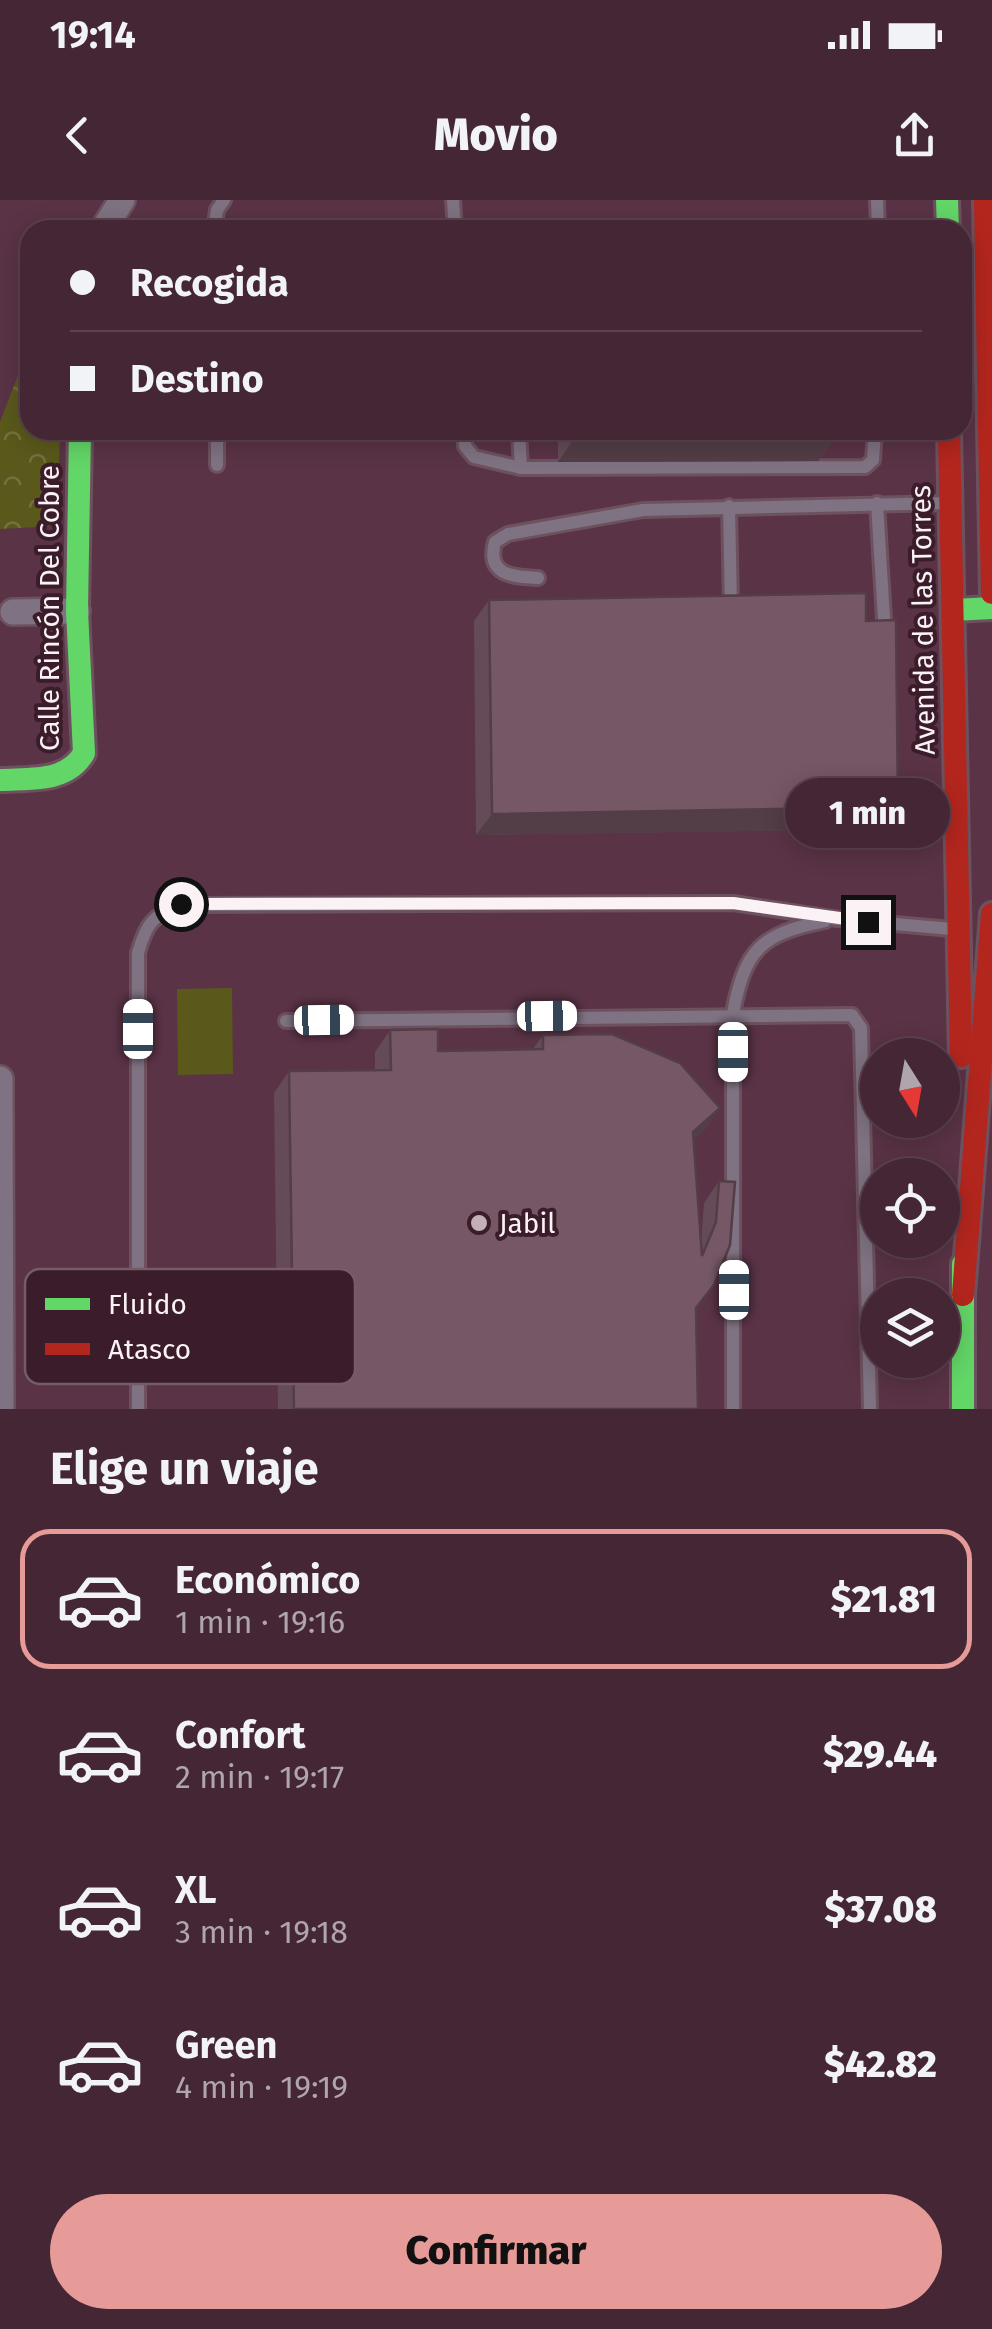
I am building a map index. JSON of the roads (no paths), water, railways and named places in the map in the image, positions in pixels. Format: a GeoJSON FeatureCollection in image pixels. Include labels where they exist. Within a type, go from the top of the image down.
{"type":"FeatureCollection","features":[{"type":"Feature","properties":{"kind":"main road"},"geometry":{"type":"LineString","coordinates":[[987,212],[992,592]]}},
{"type":"Feature","properties":{"kind":"main road","name":"Calle Rincón Del Cobre"},"geometry":{"type":"LineString","coordinates":[[0,780],[64,774],[82,761],[77,611],[80,440]]}},
{"type":"Feature","properties":{"kind":"main road","name":"Avenida de las Torres"},"geometry":{"type":"LineString","coordinates":[[949,440],[960,930],[963,1409]]}},
{"type":"Feature","properties":{"kind":"main road"},"geometry":{"type":"LineString","coordinates":[[954,610],[992,608]]}},
{"type":"Feature","properties":{"kind":"main road"},"geometry":{"type":"LineString","coordinates":[[963,1295],[974,1201],[981,992],[992,914]]}},
{"type":"Feature","properties":{"kind":"street"},"geometry":{"type":"LineString","coordinates":[[13,612],[77,611]]}},
{"type":"Feature","properties":{"kind":"street"},"geometry":{"type":"LineString","coordinates":[[0,1079],[0,1409]]}},
{"type":"Feature","properties":{"kind":"lane"},"geometry":{"type":"LineString","coordinates":[[217,440],[217,465]]}},
{"type":"Feature","properties":{"kind":"lane"},"geometry":{"type":"LineString","coordinates":[[465,440],[474,456],[521,468],[864,467],[873,460],[874,440]]}},
{"type":"Feature","properties":{"kind":"lane"},"geometry":{"type":"LineString","coordinates":[[519,440],[521,468]]}},
{"type":"Feature","properties":{"kind":"lane"},"geometry":{"type":"LineString","coordinates":[[538,578],[511,577],[497,570],[492,560],[494,542],[508,534],[608,515],[729,506],[950,502]]}},
{"type":"Feature","properties":{"kind":"lane"},"geometry":{"type":"LineString","coordinates":[[877,503],[886,644]]}},
{"type":"Feature","properties":{"kind":"lane"},"geometry":{"type":"LineString","coordinates":[[729,506],[731,607]]}},
{"type":"Feature","properties":{"kind":"lane"},"geometry":{"type":"LineString","coordinates":[[894,783],[897,823]]}},
{"type":"Feature","properties":{"kind":"lane"},"geometry":{"type":"LineString","coordinates":[[138,1269],[138,953],[144,930],[156,914],[181,904],[733,903],[838,919],[960,930]]}},
{"type":"Feature","properties":{"kind":"lane"},"geometry":{"type":"LineString","coordinates":[[734,1409],[733,1013],[740,976],[756,950],[789,928],[838,919]]}},
{"type":"Feature","properties":{"kind":"lane"},"geometry":{"type":"LineString","coordinates":[[286,1021],[852,1014],[859,1021],[870,1409]]}},
{"type":"Feature","properties":{"kind":"place","name":"Jabil"},"geometry":{"type":"Point","coordinates":[479,1223]}}]}
